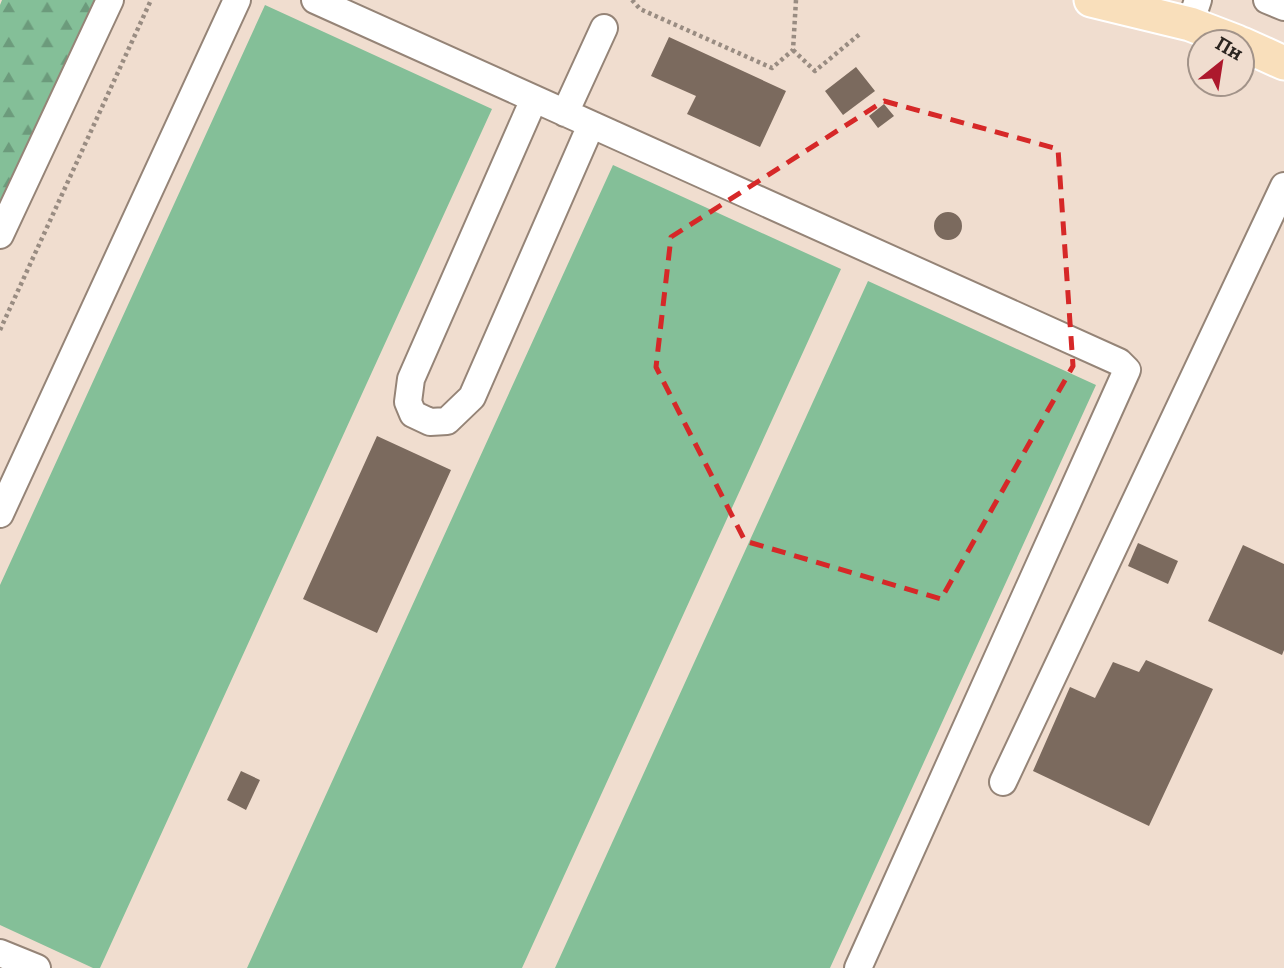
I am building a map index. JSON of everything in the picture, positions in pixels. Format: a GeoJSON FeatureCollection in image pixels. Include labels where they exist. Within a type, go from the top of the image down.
{"type":"FeatureCollection","features":[{"type":"Feature","properties":{"kind":"main road"},"geometry":{"type":"LineString","coordinates":[[1091,0],[1194,12],[1217,28]]}},
{"type":"Feature","properties":{"kind":"main road"},"geometry":{"type":"LineString","coordinates":[[1256,51],[1284,64]]}},
{"type":"Feature","properties":{"kind":"street"},"geometry":{"type":"LineString","coordinates":[[0,235],[110,0]]}},
{"type":"Feature","properties":{"kind":"street"},"geometry":{"type":"LineString","coordinates":[[0,514],[237,0]]}},
{"type":"Feature","properties":{"kind":"street"},"geometry":{"type":"LineString","coordinates":[[315,0],[1118,362],[1127,370],[858,968]]}},
{"type":"Feature","properties":{"kind":"street"},"geometry":{"type":"LineString","coordinates":[[1267,0],[1284,7]]}},
{"type":"Feature","properties":{"kind":"street"},"geometry":{"type":"LineString","coordinates":[[565,113],[604,28]]}},
{"type":"Feature","properties":{"kind":"street"},"geometry":{"type":"LineString","coordinates":[[534,99],[411,379],[408,402],[413,414],[430,422],[447,421],[472,397],[592,125]]}},
{"type":"Feature","properties":{"kind":"street"},"geometry":{"type":"LineString","coordinates":[[1003,782],[1284,186]]}},
{"type":"Feature","properties":{"kind":"street"},"geometry":{"type":"LineString","coordinates":[[0,953],[37,968]]}},
{"type":"Feature","properties":{"kind":"path"},"geometry":{"type":"LineString","coordinates":[[0,330],[150,0]]}},
{"type":"Feature","properties":{"kind":"path"},"geometry":{"type":"LineString","coordinates":[[632,0],[640,9],[772,68],[793,50],[796,0]]}},
{"type":"Feature","properties":{"kind":"path"},"geometry":{"type":"LineString","coordinates":[[793,50],[816,71],[861,33]]}},
{"type":"Feature","properties":{"kind":"highlighted area"},"geometry":{"type":"Polygon","coordinates":[[[884,101],[1058,149],[1073,366],[941,599],[745,541],[656,367],[671,237],[884,101]]]}},
{"type":"Feature","properties":{"kind":"green space"},"geometry":{"type":"Polygon","coordinates":[[[2,0],[96,0],[0,202],[0,5],[2,0]]]}},
{"type":"Feature","properties":{"kind":"green space"},"geometry":{"type":"Polygon","coordinates":[[[265,5],[492,109],[100,968],[93,968],[0,925],[0,585],[265,5]]]}},
{"type":"Feature","properties":{"kind":"green space"},"geometry":{"type":"Polygon","coordinates":[[[613,165],[841,269],[522,968],[247,968],[613,165]]]}},
{"type":"Feature","properties":{"kind":"green space"},"geometry":{"type":"Polygon","coordinates":[[[868,281],[1096,385],[830,968],[555,968],[868,281]]]}},
{"type":"Feature","properties":{"kind":"building"},"geometry":{"type":"Polygon","coordinates":[[[669,37],[786,91],[760,147],[687,114],[696,96],[651,76],[669,37]]]}},
{"type":"Feature","properties":{"kind":"building"},"geometry":{"type":"Polygon","coordinates":[[[856,67],[875,91],[843,115],[825,91],[856,67]]]}},
{"type":"Feature","properties":{"kind":"building"},"geometry":{"type":"Polygon","coordinates":[[[884,104],[894,116],[878,128],[869,116],[884,104]]]}},
{"type":"Feature","properties":{"kind":"building"},"geometry":{"type":"Polygon","coordinates":[[[948,212],[958,216],[962,226],[958,236],[948,240],[938,236],[934,226],[938,216],[948,212]]]}},
{"type":"Feature","properties":{"kind":"building"},"geometry":{"type":"Polygon","coordinates":[[[377,436],[451,470],[377,633],[303,599],[377,436]]]}},
{"type":"Feature","properties":{"kind":"building"},"geometry":{"type":"Polygon","coordinates":[[[1138,543],[1178,561],[1168,584],[1128,566],[1138,543]]]}},
{"type":"Feature","properties":{"kind":"building"},"geometry":{"type":"Polygon","coordinates":[[[1243,545],[1284,564],[1282,655],[1208,621],[1243,545]]]}},
{"type":"Feature","properties":{"kind":"building"},"geometry":{"type":"Polygon","coordinates":[[[1146,660],[1213,689],[1149,826],[1033,771],[1070,687],[1095,698],[1113,662],[1139,672],[1146,660]]]}},
{"type":"Feature","properties":{"kind":"building"},"geometry":{"type":"Polygon","coordinates":[[[241,771],[260,780],[246,810],[227,800],[241,771]]]}}]}
